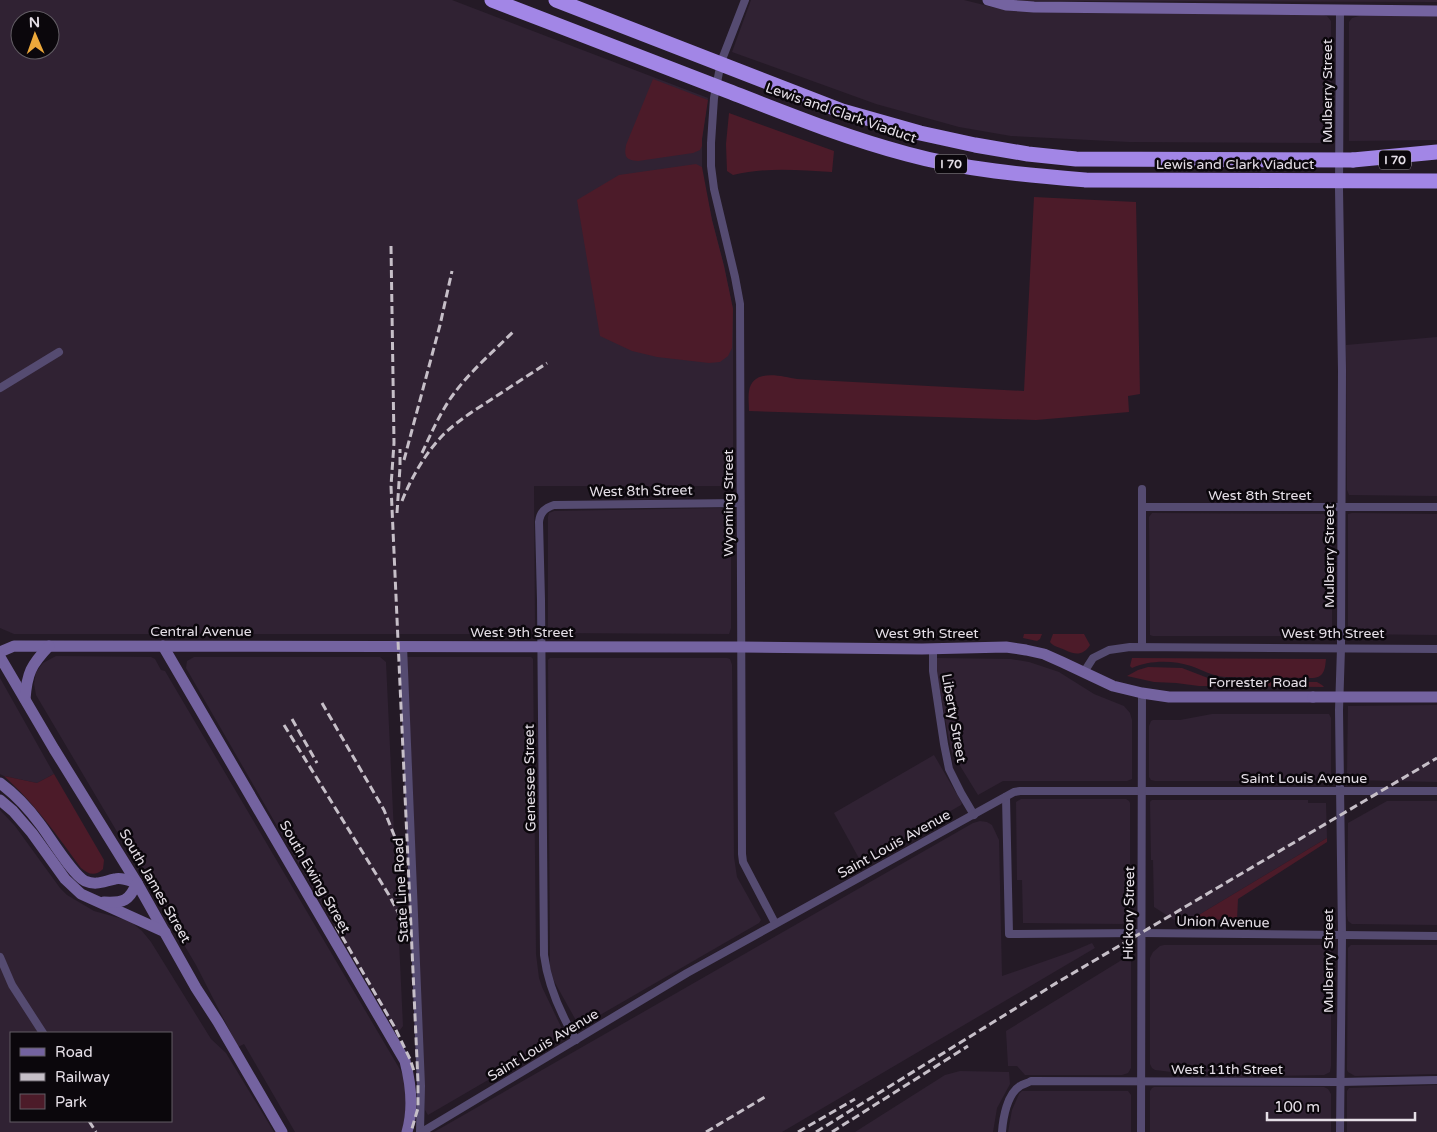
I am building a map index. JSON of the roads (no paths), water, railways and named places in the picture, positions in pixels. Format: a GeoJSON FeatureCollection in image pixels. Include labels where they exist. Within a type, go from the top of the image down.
{"type":"FeatureCollection","features":[{"type":"Feature","properties":{"kind":"highway","name":"Lewis and Clark Viaduct"},"geometry":{"type":"LineString","coordinates":[[492,0],[856,139],[907,154],[968,167],[1086,180],[1437,181]]}},
{"type":"Feature","properties":{"kind":"highway","name":"Lewis and Clark Viaduct"},"geometry":{"type":"LineString","coordinates":[[556,0],[842,111],[920,133],[975,145],[1028,154],[1076,159],[1437,160]]}},
{"type":"Feature","properties":{"kind":"highway"},"geometry":{"type":"LineString","coordinates":[[1354,160],[1437,152]]}},
{"type":"Feature","properties":{"kind":"street","name":"Wyoming Street"},"geometry":{"type":"LineString","coordinates":[[745,0],[721,62],[714,98],[711,166],[714,189],[740,304],[742,854],[744,862],[775,924]]}},
{"type":"Feature","properties":{"kind":"street"},"geometry":{"type":"LineString","coordinates":[[988,0],[1006,5],[1034,7],[1437,11]]}},
{"type":"Feature","properties":{"kind":"street","name":"Mulberry Street"},"geometry":{"type":"LineString","coordinates":[[1340,11],[1339,189],[1342,370],[1339,710],[1342,936],[1340,1132]]}},
{"type":"Feature","properties":{"kind":"street"},"geometry":{"type":"LineString","coordinates":[[0,388],[59,352]]}},
{"type":"Feature","properties":{"kind":"street"},"geometry":{"type":"LineString","coordinates":[[1142,489],[1142,646]]}},
{"type":"Feature","properties":{"kind":"street","name":"West 8th Street"},"geometry":{"type":"LineString","coordinates":[[544,511],[546,508],[554,505],[740,503]]}},
{"type":"Feature","properties":{"kind":"street","name":"West 8th Street"},"geometry":{"type":"LineString","coordinates":[[1142,507],[1437,507]]}},
{"type":"Feature","properties":{"kind":"street","name":"Genessee Street"},"geometry":{"type":"LineString","coordinates":[[544,511],[540,516],[539,522],[542,647],[544,955],[548,978],[555,999],[564,1020],[576,1040]]}},
{"type":"Feature","properties":{"kind":"street","name":"Central Avenue"},"geometry":{"type":"LineString","coordinates":[[0,652],[14,646],[403,646]]}},
{"type":"Feature","properties":{"kind":"street"},"geometry":{"type":"LineString","coordinates":[[25,700],[26,683],[30,670],[48,646]]}},
{"type":"Feature","properties":{"kind":"street","name":"South Ewing Street"},"geometry":{"type":"LineString","coordinates":[[163,646],[405,1061],[410,1080],[411,1098],[411,1117],[407,1132]]}},
{"type":"Feature","properties":{"kind":"street","name":"West 9th Street"},"geometry":{"type":"LineString","coordinates":[[403,646],[932,649],[1006,647],[1026,650],[1053,658],[1084,672],[1093,658],[1109,650],[1126,647],[1437,649]]}},
{"type":"Feature","properties":{"kind":"street","name":"State Line Road"},"geometry":{"type":"LineString","coordinates":[[403,646],[422,1086],[421,1132]]}},
{"type":"Feature","properties":{"kind":"street","name":"Liberty Street"},"geometry":{"type":"LineString","coordinates":[[932,649],[933,671],[949,769],[974,815]]}},
{"type":"Feature","properties":{"kind":"street","name":"South James Street"},"geometry":{"type":"LineString","coordinates":[[0,657],[137,883],[196,988],[282,1132]]}},
{"type":"Feature","properties":{"kind":"street","name":"Forrester Road"},"geometry":{"type":"LineString","coordinates":[[1084,672],[1114,686],[1142,694],[1169,697],[1437,697]]}},
{"type":"Feature","properties":{"kind":"street","name":"Hickory Street"},"geometry":{"type":"LineString","coordinates":[[1140,1132],[1142,694]]}},
{"type":"Feature","properties":{"kind":"street"},"geometry":{"type":"LineString","coordinates":[[2,785],[24,804],[84,880],[96,884],[116,879],[126,879],[137,883],[131,896],[124,900],[98,902]]}},
{"type":"Feature","properties":{"kind":"street","name":"Saint Louis Avenue"},"geometry":{"type":"LineString","coordinates":[[421,1132],[687,973],[1020,791],[1437,791]]}},
{"type":"Feature","properties":{"kind":"street","name":"Union Avenue"},"geometry":{"type":"LineString","coordinates":[[1006,797],[1009,934],[1141,933],[1437,936]]}},
{"type":"Feature","properties":{"kind":"street"},"geometry":{"type":"LineString","coordinates":[[0,800],[13,811],[32,833],[65,879],[81,894],[165,932]]}},
{"type":"Feature","properties":{"kind":"street"},"geometry":{"type":"LineString","coordinates":[[0,957],[12,985],[41,1032]]}},
{"type":"Feature","properties":{"kind":"street","name":"West 11th Street"},"geometry":{"type":"LineString","coordinates":[[1002,1132],[1002,1120],[1007,1102],[1018,1087],[1032,1081],[1340,1082],[1437,1080]]}},
{"type":"Feature","properties":{"kind":"railway"},"geometry":{"type":"LineString","coordinates":[[391,246],[394,443],[391,486],[418,1082],[418,1108],[411,1132]]}},
{"type":"Feature","properties":{"kind":"railway"},"geometry":{"type":"LineString","coordinates":[[404,460],[440,325],[452,271]]}},
{"type":"Feature","properties":{"kind":"railway"},"geometry":{"type":"LineString","coordinates":[[422,453],[452,396],[477,367],[515,330]]}},
{"type":"Feature","properties":{"kind":"railway"},"geometry":{"type":"LineString","coordinates":[[402,501],[419,467],[442,436],[466,416],[547,363]]}},
{"type":"Feature","properties":{"kind":"railway"},"geometry":{"type":"LineString","coordinates":[[397,513],[400,449]]}},
{"type":"Feature","properties":{"kind":"railway"},"geometry":{"type":"LineString","coordinates":[[322,703],[384,810],[404,867]]}},
{"type":"Feature","properties":{"kind":"railway"},"geometry":{"type":"LineString","coordinates":[[292,719],[317,763]]}},
{"type":"Feature","properties":{"kind":"railway"},"geometry":{"type":"LineString","coordinates":[[284,725],[389,895],[400,916],[407,936]]}},
{"type":"Feature","properties":{"kind":"railway"},"geometry":{"type":"LineString","coordinates":[[816,1132],[1058,982],[1437,758]]}},
{"type":"Feature","properties":{"kind":"railway"},"geometry":{"type":"LineString","coordinates":[[336,926],[394,1026],[414,1071]]}},
{"type":"Feature","properties":{"kind":"railway"},"geometry":{"type":"LineString","coordinates":[[832,1132],[968,1046]]}},
{"type":"Feature","properties":{"kind":"railway"},"geometry":{"type":"LineString","coordinates":[[706,1132],[765,1097]]}},
{"type":"Feature","properties":{"kind":"railway"},"geometry":{"type":"LineString","coordinates":[[798,1132],[855,1099]]}},
{"type":"Feature","properties":{"kind":"railway"},"geometry":{"type":"LineString","coordinates":[[90,1122],[96,1132]]}}]}
